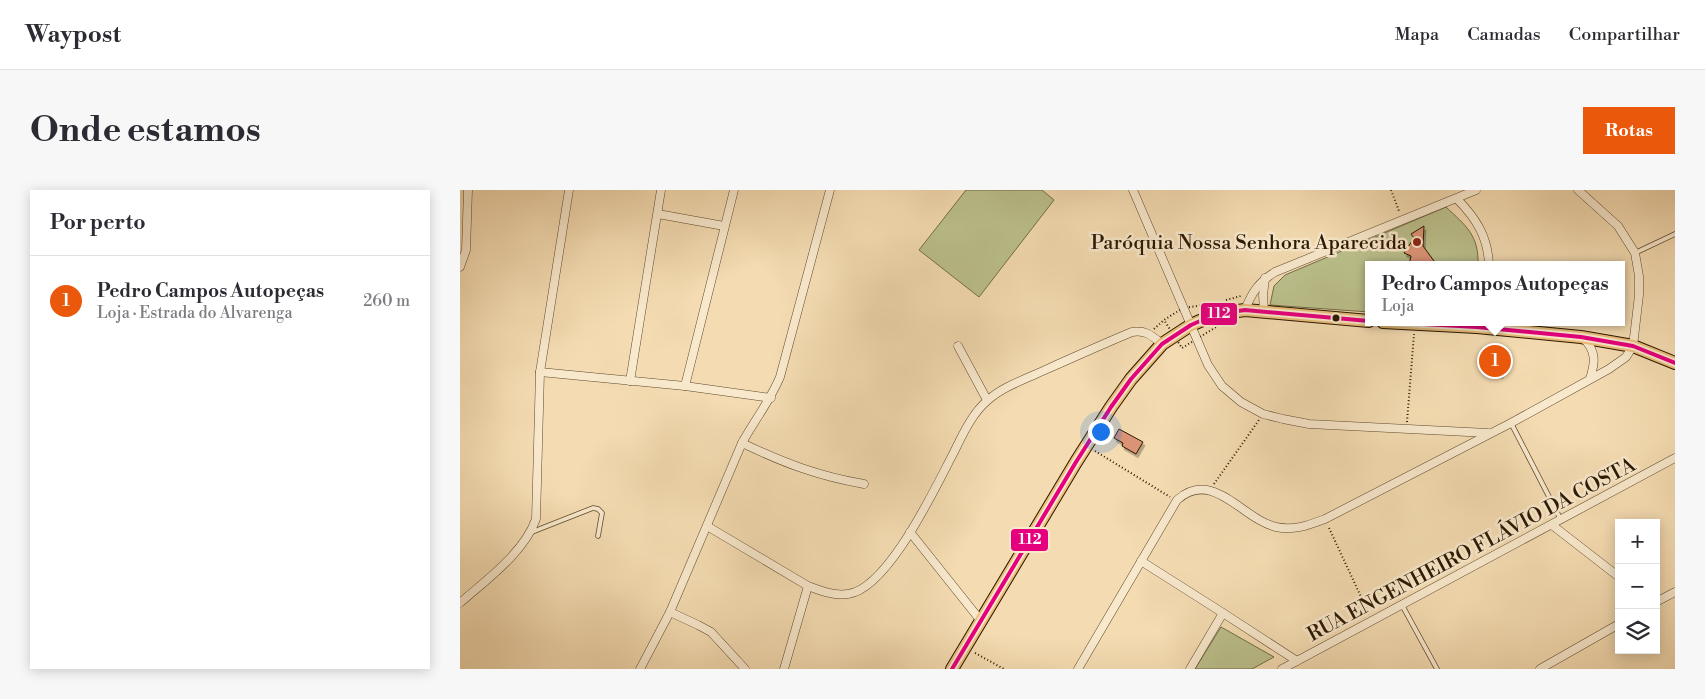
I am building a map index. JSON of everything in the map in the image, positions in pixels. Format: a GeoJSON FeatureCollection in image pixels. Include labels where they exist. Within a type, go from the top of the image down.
{"type":"FeatureCollection","features":[{"type":"Feature","properties":{"kind":"main road"},"geometry":{"type":"LineString","coordinates":[[952,669],[1087,446],[1130,379],[1162,344],[1191,325],[1216,314],[1245,310],[1365,321]]}},
{"type":"Feature","properties":{"kind":"main road"},"geometry":{"type":"LineString","coordinates":[[1486,326],[1580,337],[1633,346],[1675,363]]}},
{"type":"Feature","properties":{"kind":"street"},"geometry":{"type":"LineString","coordinates":[[460,267],[466,250],[464,210],[468,190]]}},
{"type":"Feature","properties":{"kind":"street"},"geometry":{"type":"LineString","coordinates":[[460,603],[500,568],[524,543],[532,532],[536,519],[540,372],[569,190]]}},
{"type":"Feature","properties":{"kind":"street"},"geometry":{"type":"LineString","coordinates":[[630,381],[661,190]]}},
{"type":"Feature","properties":{"kind":"street"},"geometry":{"type":"LineString","coordinates":[[685,386],[734,190]]}},
{"type":"Feature","properties":{"kind":"street"},"geometry":{"type":"LineString","coordinates":[[640,669],[670,612],[742,443],[754,421],[771,398],[780,377],[830,190]]}},
{"type":"Feature","properties":{"kind":"street"},"geometry":{"type":"LineString","coordinates":[[1133,190],[1208,365],[1222,386],[1241,402],[1264,414],[1309,424],[1490,434]]}},
{"type":"Feature","properties":{"kind":"street"},"geometry":{"type":"LineString","coordinates":[[1245,310],[1252,294],[1265,278],[1275,272],[1476,190]]}},
{"type":"Feature","properties":{"kind":"street"},"geometry":{"type":"LineString","coordinates":[[1078,669],[1177,500],[1184,494],[1194,490],[1210,490],[1274,526],[1291,529],[1309,525],[1325,519],[1490,434],[1626,357],[1633,346],[1639,295],[1639,276],[1635,253],[1618,226],[1578,190]]}},
{"type":"Feature","properties":{"kind":"street"},"geometry":{"type":"LineString","coordinates":[[1457,199],[1476,220],[1485,236],[1489,261]]}},
{"type":"Feature","properties":{"kind":"street"},"geometry":{"type":"LineString","coordinates":[[658,214],[724,226]]}},
{"type":"Feature","properties":{"kind":"street"},"geometry":{"type":"LineString","coordinates":[[1264,311],[1265,278]]}},
{"type":"Feature","properties":{"kind":"street"},"geometry":{"type":"LineString","coordinates":[[707,526],[808,586],[822,592],[850,594],[863,588],[879,576],[894,558],[964,433],[987,400],[1018,382],[1132,332],[1142,330],[1162,344]]}},
{"type":"Feature","properties":{"kind":"street"},"geometry":{"type":"LineString","coordinates":[[1580,337],[1593,350],[1595,359],[1590,379]]}},
{"type":"Feature","properties":{"kind":"street"},"geometry":{"type":"LineString","coordinates":[[958,346],[987,400]]}},
{"type":"Feature","properties":{"kind":"street"},"geometry":{"type":"LineString","coordinates":[[540,372],[685,386],[771,398]]}},
{"type":"Feature","properties":{"kind":"street"},"geometry":{"type":"LineString","coordinates":[[742,443],[802,469],[827,477],[864,484]]}},
{"type":"Feature","properties":{"kind":"street","name":"RUA ENGENHEIRO FLÁVIO DA COSTA"},"geometry":{"type":"LineString","coordinates":[[1282,669],[1675,458]]}},
{"type":"Feature","properties":{"kind":"street"},"geometry":{"type":"LineString","coordinates":[[1552,525],[1615,574]]}},
{"type":"Feature","properties":{"kind":"street"},"geometry":{"type":"LineString","coordinates":[[910,532],[981,621]]}},
{"type":"Feature","properties":{"kind":"street"},"geometry":{"type":"LineString","coordinates":[[1141,561],[1297,661]]}},
{"type":"Feature","properties":{"kind":"street"},"geometry":{"type":"LineString","coordinates":[[784,669],[808,586]]}},
{"type":"Feature","properties":{"kind":"street"},"geometry":{"type":"LineString","coordinates":[[1660,600],[1675,592]]}},
{"type":"Feature","properties":{"kind":"street"},"geometry":{"type":"LineString","coordinates":[[670,612],[711,632],[745,669]]}},
{"type":"Feature","properties":{"kind":"street"},"geometry":{"type":"LineString","coordinates":[[1190,669],[1223,612]]}},
{"type":"Feature","properties":{"kind":"street"},"geometry":{"type":"LineString","coordinates":[[1540,669],[1615,626]]}},
{"type":"Feature","properties":{"kind":"lane"},"geometry":{"type":"LineString","coordinates":[[1635,253],[1675,234]]}},
{"type":"Feature","properties":{"kind":"lane"},"geometry":{"type":"LineString","coordinates":[[1511,422],[1560,520]]}},
{"type":"Feature","properties":{"kind":"lane"},"geometry":{"type":"LineString","coordinates":[[532,532],[593,508],[598,509],[602,513],[598,536]]}},
{"type":"Feature","properties":{"kind":"lane"},"geometry":{"type":"LineString","coordinates":[[1402,605],[1437,669]]}},
{"type":"Feature","properties":{"kind":"path"},"geometry":{"type":"LineString","coordinates":[[1390,190],[1403,220]]}},
{"type":"Feature","properties":{"kind":"path"},"geometry":{"type":"LineString","coordinates":[[1220,302],[1252,294]]}},
{"type":"Feature","properties":{"kind":"path"},"geometry":{"type":"LineString","coordinates":[[1149,334],[1164,320]]}},
{"type":"Feature","properties":{"kind":"path"},"geometry":{"type":"LineString","coordinates":[[1406,429],[1415,326]]}},
{"type":"Feature","properties":{"kind":"path"},"geometry":{"type":"LineString","coordinates":[[1210,490],[1264,414]]}},
{"type":"Feature","properties":{"kind":"path"},"geometry":{"type":"LineString","coordinates":[[1087,446],[1177,500]]}},
{"type":"Feature","properties":{"kind":"path"},"geometry":{"type":"LineString","coordinates":[[1325,519],[1372,621]]}},
{"type":"Feature","properties":{"kind":"path"},"geometry":{"type":"LineString","coordinates":[[966,648],[1004,669]]}},
{"type":"Feature","properties":{"kind":"green space"},"geometry":{"type":"Polygon","coordinates":[[[966,190],[1042,190],[1054,200],[979,297],[919,250],[966,190]]]}},
{"type":"Feature","properties":{"kind":"green space"},"geometry":{"type":"Polygon","coordinates":[[[1446,207],[1474,238],[1478,255],[1478,261],[1365,261],[1365,312],[1270,305],[1274,286],[1285,275],[1446,207]]]}},
{"type":"Feature","properties":{"kind":"green space"},"geometry":{"type":"Polygon","coordinates":[[[1221,627],[1274,657],[1252,669],[1195,669],[1221,627]]]}},
{"type":"Feature","properties":{"kind":"building","name":"Paróquia Nossa Senhora Aparecida"},"geometry":{"type":"Polygon","coordinates":[[[1424,226],[1423,246],[1434,261],[1410,261],[1411,256],[1404,253],[1414,238],[1411,234],[1424,226]]]}},
{"type":"Feature","properties":{"kind":"building"},"geometry":{"type":"Polygon","coordinates":[[[1490,348],[1503,349],[1501,375],[1488,373],[1490,348]]]}},
{"type":"Feature","properties":{"kind":"building"},"geometry":{"type":"Polygon","coordinates":[[[1119,429],[1143,442],[1136,454],[1122,446],[1123,443],[1114,438],[1119,429]]]}},
{"type":"Feature","properties":{"kind":"transit line","name":"112"},"geometry":{"type":"LineString","coordinates":[[952,669],[1111,407],[1131,379],[1162,344],[1191,325],[1216,314],[1245,310],[1365,321]]}},
{"type":"Feature","properties":{"kind":"transit line","name":"112"},"geometry":{"type":"LineString","coordinates":[[1459,326],[1581,337],[1633,346],[1675,363]]}},
{"type":"Feature","properties":{"kind":"place","name":"Paróquia Nossa Senhora Aparecida"},"geometry":{"type":"Point","coordinates":[1417,242]}},
{"type":"Feature","properties":{"kind":"place","name":"Pedro Campos Autopeças"},"geometry":{"type":"Point","coordinates":[1495,361]}}]}
